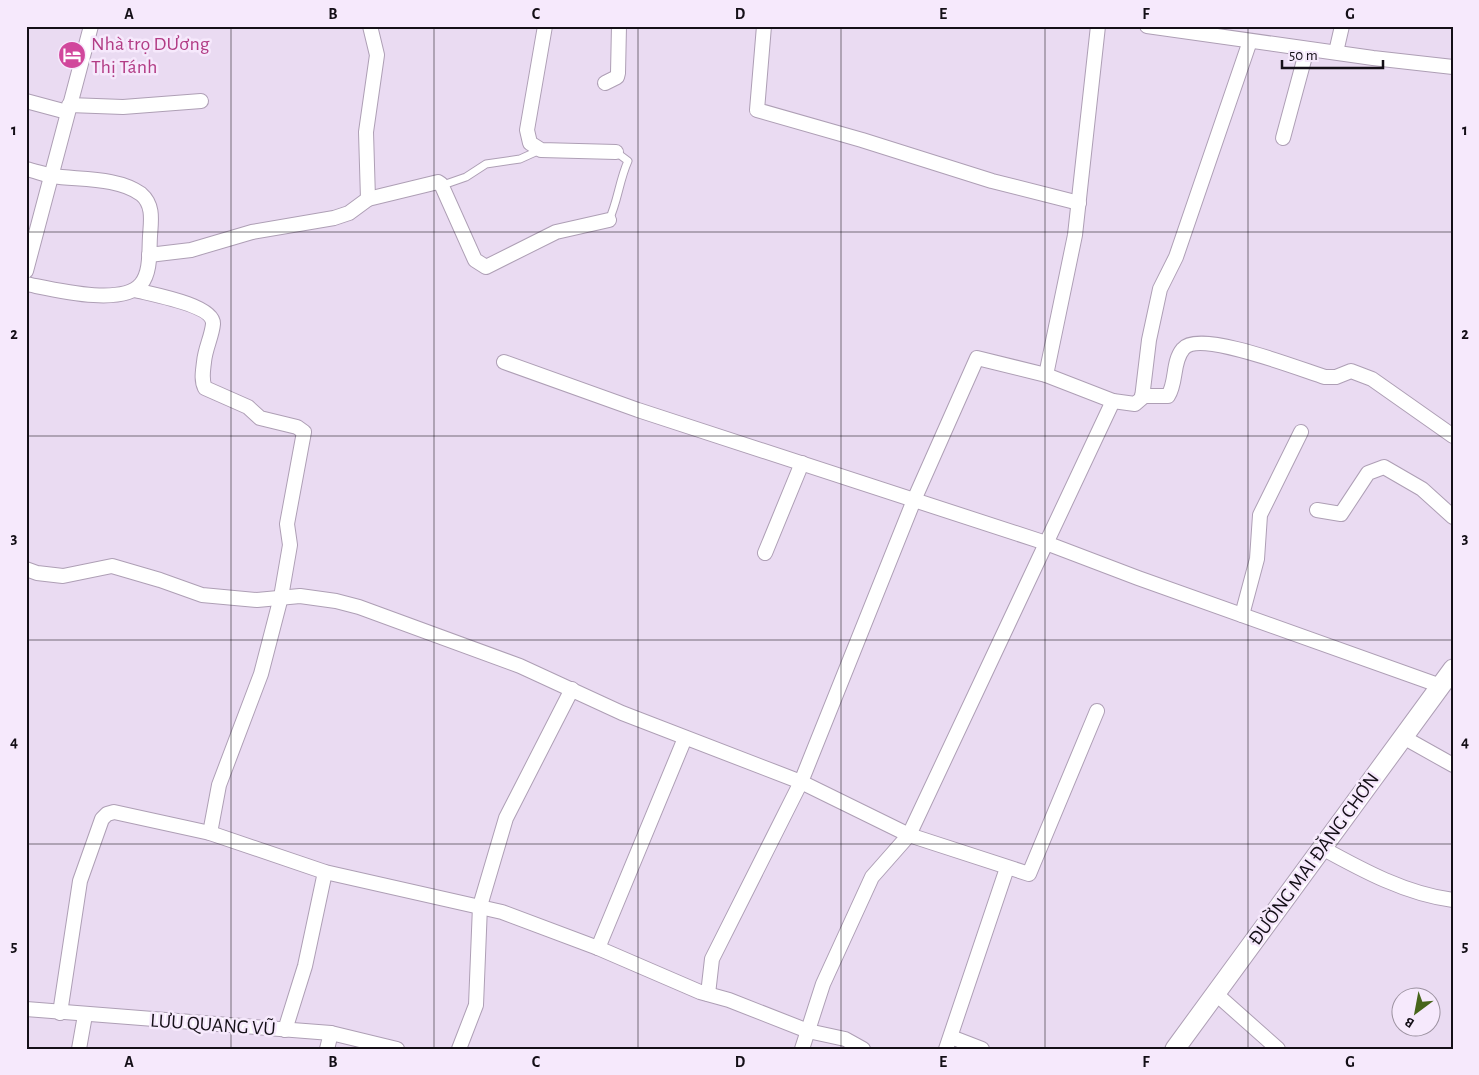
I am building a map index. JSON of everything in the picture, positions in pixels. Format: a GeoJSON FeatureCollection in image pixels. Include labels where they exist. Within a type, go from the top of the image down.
{"type":"FeatureCollection","features":[{"type":"Feature","properties":{"kind":"main road","name":"ĐƯỜNG MAI ĐĂNG CHƠN"},"geometry":{"type":"LineString","coordinates":[[1175,1049],[1453,669]]}},
{"type":"Feature","properties":{"kind":"street"},"geometry":{"type":"LineString","coordinates":[[26,271],[90,26]]}},
{"type":"Feature","properties":{"kind":"street"},"geometry":{"type":"LineString","coordinates":[[368,199],[366,132],[377,55],[370,26]]}},
{"type":"Feature","properties":{"kind":"street"},"geometry":{"type":"LineString","coordinates":[[545,26],[527,130],[530,143],[541,150],[616,152]]}},
{"type":"Feature","properties":{"kind":"street"},"geometry":{"type":"LineString","coordinates":[[605,83],[617,77],[618,73],[619,26]]}},
{"type":"Feature","properties":{"kind":"street"},"geometry":{"type":"LineString","coordinates":[[764,26],[757,110],[862,140],[992,181],[1079,203]]}},
{"type":"Feature","properties":{"kind":"street"},"geometry":{"type":"LineString","coordinates":[[1046,375],[1075,235],[1098,26]]}},
{"type":"Feature","properties":{"kind":"street"},"geometry":{"type":"LineString","coordinates":[[1147,26],[1307,49],[1453,67]]}},
{"type":"Feature","properties":{"kind":"street"},"geometry":{"type":"LineString","coordinates":[[1336,52],[1342,26]]}},
{"type":"Feature","properties":{"kind":"street"},"geometry":{"type":"LineString","coordinates":[[708,994],[712,959],[801,782],[914,500],[977,358],[1046,375],[1114,401],[1135,404],[1142,396],[1149,340],[1160,289],[1176,258],[1250,41]]}},
{"type":"Feature","properties":{"kind":"street"},"geometry":{"type":"LineString","coordinates":[[1283,138],[1307,49]]}},
{"type":"Feature","properties":{"kind":"street"},"geometry":{"type":"LineString","coordinates":[[26,101],[68,108],[122,107],[201,101]]}},
{"type":"Feature","properties":{"kind":"street"},"geometry":{"type":"LineString","coordinates":[[26,169],[50,176],[121,184],[142,195],[148,202],[151,213],[149,255],[147,273],[135,290]]}},
{"type":"Feature","properties":{"kind":"street"},"geometry":{"type":"LineString","coordinates":[[149,255],[192,250],[252,232],[334,218],[349,213],[368,199],[438,182],[443,185],[475,260],[486,267],[556,232],[609,220]]}},
{"type":"Feature","properties":{"kind":"street"},"geometry":{"type":"LineString","coordinates":[[26,284],[87,294],[108,295],[135,290],[194,306],[209,314],[213,322],[205,354],[202,382],[206,388],[248,406],[260,418],[296,427],[304,432],[287,524],[290,545],[281,596],[261,674],[218,785],[210,833]]}},
{"type":"Feature","properties":{"kind":"street"},"geometry":{"type":"LineString","coordinates":[[1142,396],[1160,398],[1168,396],[1173,386],[1179,355],[1190,344],[1230,347],[1326,377],[1336,377],[1351,371],[1365,376],[1453,436]]}},
{"type":"Feature","properties":{"kind":"street"},"geometry":{"type":"LineString","coordinates":[[504,362],[638,410],[1046,543],[1441,686]]}},
{"type":"Feature","properties":{"kind":"street"},"geometry":{"type":"LineString","coordinates":[[802,1049],[823,984],[872,877],[909,835],[1114,401]]}},
{"type":"Feature","properties":{"kind":"street"},"geometry":{"type":"LineString","coordinates":[[1242,615],[1257,559],[1260,515],[1301,432]]}},
{"type":"Feature","properties":{"kind":"street"},"geometry":{"type":"LineString","coordinates":[[765,553],[802,463]]}},
{"type":"Feature","properties":{"kind":"street"},"geometry":{"type":"LineString","coordinates":[[1316,510],[1341,514],[1368,473],[1384,467],[1422,489],[1453,517]]}},
{"type":"Feature","properties":{"kind":"street"},"geometry":{"type":"LineString","coordinates":[[26,569],[37,573],[63,576],[112,566],[202,595],[258,600],[281,596],[322,598],[359,607],[415,629],[468,646],[572,689],[622,714],[801,782],[909,835],[1029,874],[1097,712]]}},
{"type":"Feature","properties":{"kind":"street"},"geometry":{"type":"LineString","coordinates":[[459,1049],[476,1004],[480,906],[506,818],[572,689]]}},
{"type":"Feature","properties":{"kind":"street"},"geometry":{"type":"LineString","coordinates":[[1403,737],[1453,765]]}},
{"type":"Feature","properties":{"kind":"street"},"geometry":{"type":"LineString","coordinates":[[598,948],[685,738]]}},
{"type":"Feature","properties":{"kind":"street"},"geometry":{"type":"LineString","coordinates":[[60,1013],[78,890],[102,819],[106,814],[114,812],[210,833],[326,872],[480,906],[542,926],[708,994],[730,1000],[808,1031],[845,1039],[863,1049]]}},
{"type":"Feature","properties":{"kind":"street"},"geometry":{"type":"LineString","coordinates":[[1322,848],[1361,869],[1398,885],[1453,900]]}},
{"type":"Feature","properties":{"kind":"street"},"geometry":{"type":"LineString","coordinates":[[982,1049],[949,1043],[1006,868]]}},
{"type":"Feature","properties":{"kind":"street"},"geometry":{"type":"LineString","coordinates":[[285,1030],[305,966],[326,872]]}},
{"type":"Feature","properties":{"kind":"street"},"geometry":{"type":"LineString","coordinates":[[1215,993],[1278,1049]]}},
{"type":"Feature","properties":{"kind":"street","name":"LƯU QUANG VŨ"},"geometry":{"type":"LineString","coordinates":[[26,1009],[331,1034],[397,1049]]}},
{"type":"Feature","properties":{"kind":"street"},"geometry":{"type":"LineString","coordinates":[[79,1049],[86,1015]]}},
{"type":"Feature","properties":{"kind":"street"},"geometry":{"type":"LineString","coordinates":[[327,1049],[331,1034]]}},
{"type":"Feature","properties":{"kind":"lane"},"geometry":{"type":"LineString","coordinates":[[443,185],[466,177],[486,164],[520,159],[541,150]]}},
{"type":"Feature","properties":{"kind":"lane"},"geometry":{"type":"LineString","coordinates":[[609,220],[617,203],[620,179],[628,161],[616,152]]}},
{"type":"Feature","properties":{"kind":"place","name":"Nhà trọ DƯơng Thị Tánh"},"geometry":{"type":"Point","coordinates":[72,55]}}]}
